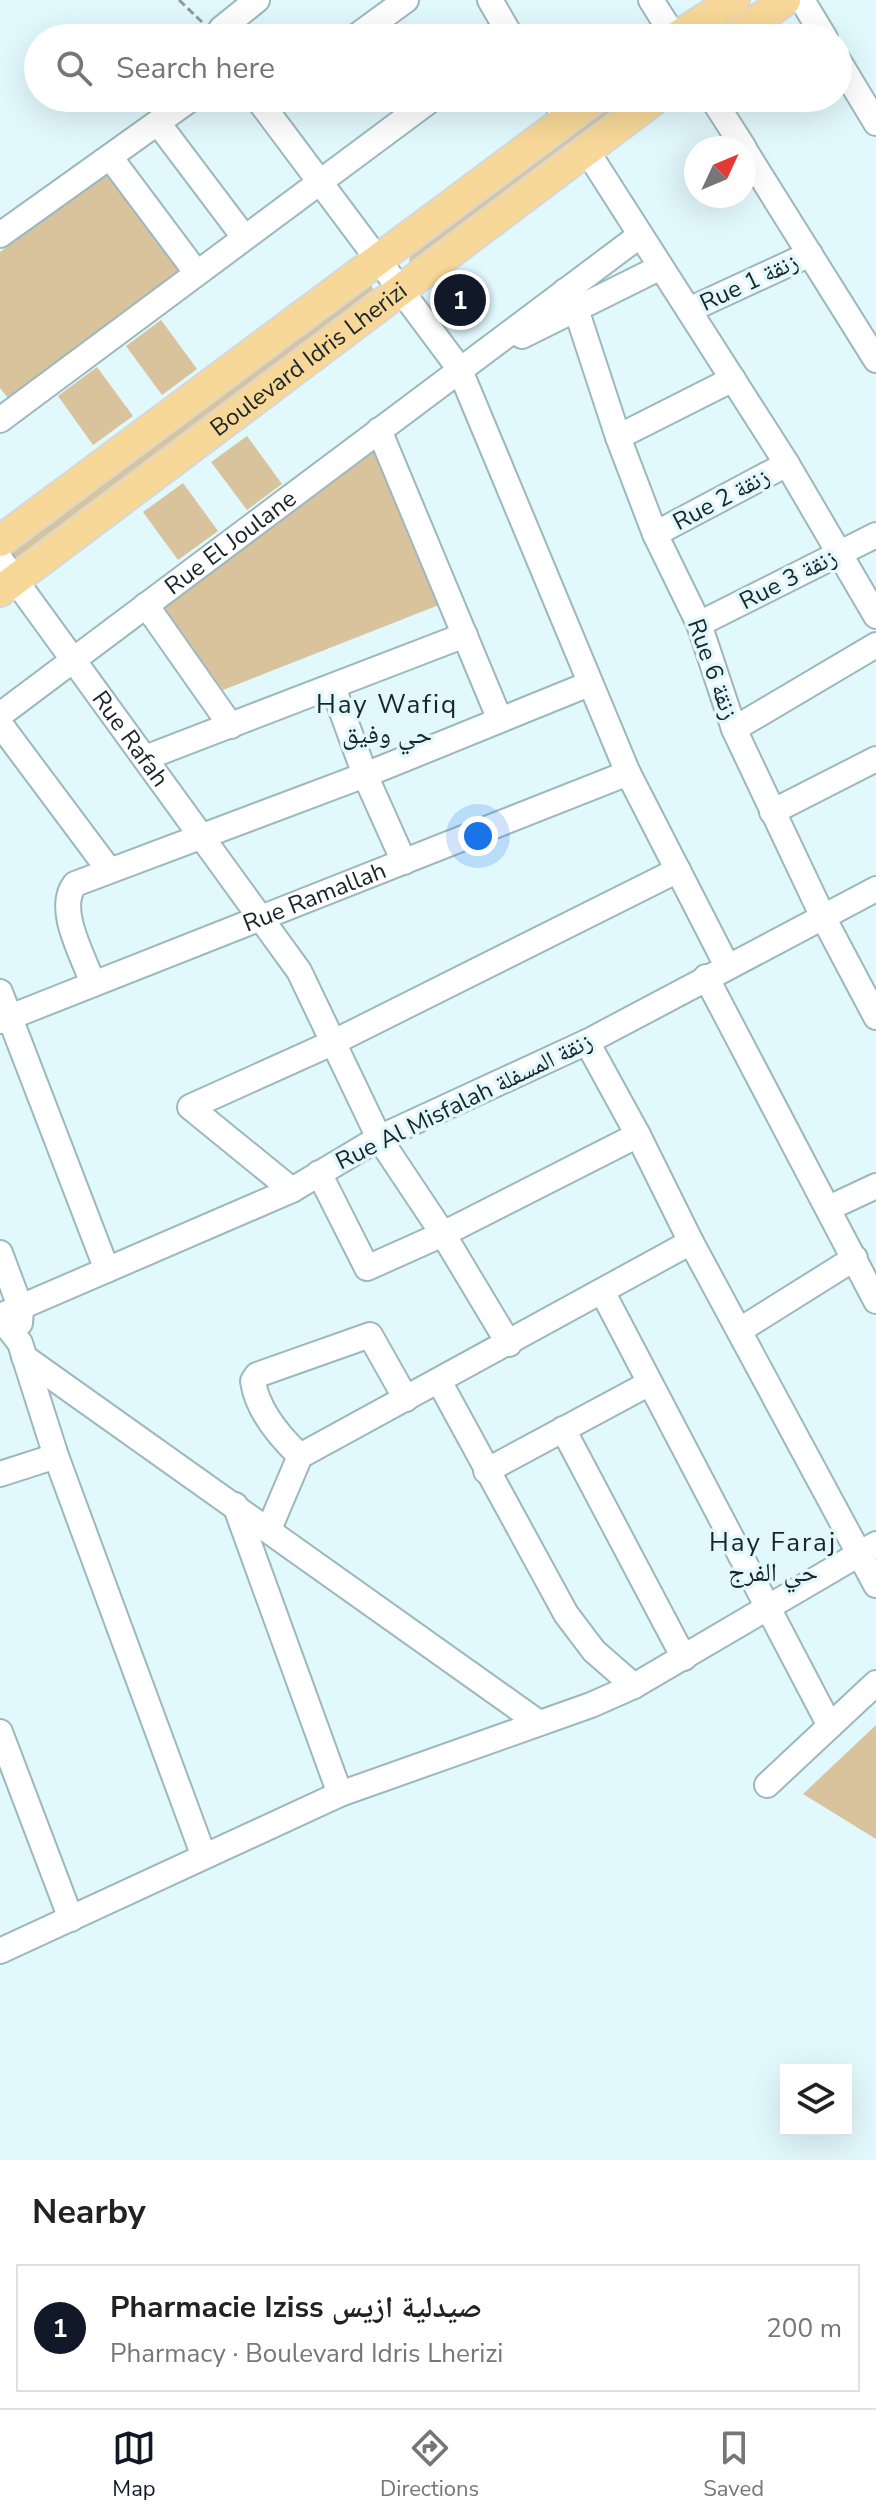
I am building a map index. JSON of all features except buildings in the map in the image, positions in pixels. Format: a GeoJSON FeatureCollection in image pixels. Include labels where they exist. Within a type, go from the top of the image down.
{"type":"FeatureCollection","features":[{"type":"Feature","properties":{"kind":"main road"},"geometry":{"type":"LineString","coordinates":[[753,24],[785,0]]}},
{"type":"Feature","properties":{"kind":"main road"},"geometry":{"type":"LineString","coordinates":[[692,24],[716,5]]}},
{"type":"Feature","properties":{"kind":"main road","name":"Boulevard Idris Lherizi"},"geometry":{"type":"LineString","coordinates":[[0,541],[380,259],[555,112]]}},
{"type":"Feature","properties":{"kind":"main road","name":"Boulevard Idris Lherizi"},"geometry":{"type":"LineString","coordinates":[[5,577],[404,290],[638,112]]}},
{"type":"Feature","properties":{"kind":"street"},"geometry":{"type":"LineString","coordinates":[[231,24],[257,0]]}},
{"type":"Feature","properties":{"kind":"street"},"geometry":{"type":"LineString","coordinates":[[373,24],[406,0]]}},
{"type":"Feature","properties":{"kind":"street"},"geometry":{"type":"LineString","coordinates":[[490,0],[504,24]]}},
{"type":"Feature","properties":{"kind":"street"},"geometry":{"type":"LineString","coordinates":[[651,0],[666,24]]}},
{"type":"Feature","properties":{"kind":"street"},"geometry":{"type":"LineString","coordinates":[[802,0],[817,24]]}},
{"type":"Feature","properties":{"kind":"street"},"geometry":{"type":"LineString","coordinates":[[852,83],[876,123]]}},
{"type":"Feature","properties":{"kind":"street"},"geometry":{"type":"LineString","coordinates":[[0,235],[173,112]]}},
{"type":"Feature","properties":{"kind":"street"},"geometry":{"type":"LineString","coordinates":[[272,112],[318,181],[404,290],[459,368],[589,684],[628,773],[678,870],[716,971],[876,1301]]}},
{"type":"Feature","properties":{"kind":"street"},"geometry":{"type":"LineString","coordinates":[[2,413],[414,112]]}},
{"type":"Feature","properties":{"kind":"street"},"geometry":{"type":"LineString","coordinates":[[721,112],[736,136]]}},
{"type":"Feature","properties":{"kind":"street"},"geometry":{"type":"LineString","coordinates":[[158,123],[244,237]]}},
{"type":"Feature","properties":{"kind":"street"},"geometry":{"type":"LineString","coordinates":[[587,151],[787,464],[876,616]]}},
{"type":"Feature","properties":{"kind":"street"},"geometry":{"type":"LineString","coordinates":[[110,157],[196,272]]}},
{"type":"Feature","properties":{"kind":"street"},"geometry":{"type":"LineString","coordinates":[[756,167],[810,254],[867,325],[876,360]]}},
{"type":"Feature","properties":{"kind":"street"},"geometry":{"type":"LineString","coordinates":[[571,300],[639,236]]}},
{"type":"Feature","properties":{"kind":"street","name":"Rue 1 زنقة"},"geometry":{"type":"LineString","coordinates":[[689,310],[810,254]]}},
{"type":"Feature","properties":{"kind":"street"},"geometry":{"type":"LineString","coordinates":[[571,300],[659,268]]}},
{"type":"Feature","properties":{"kind":"street","name":"Rue El Joulane"},"geometry":{"type":"LineString","coordinates":[[0,715],[459,368],[571,300]]}},
{"type":"Feature","properties":{"kind":"street","name":"Rue 6 زنقة"},"geometry":{"type":"LineString","coordinates":[[571,300],[618,437],[655,534],[699,624],[734,729],[822,915],[876,1017]]}},
{"type":"Feature","properties":{"kind":"street"},"geometry":{"type":"LineString","coordinates":[[618,437],[733,379]]}},
{"type":"Feature","properties":{"kind":"street"},"geometry":{"type":"LineString","coordinates":[[379,430],[500,720]]}},
{"type":"Feature","properties":{"kind":"street","name":"Rue 2 زنقة"},"geometry":{"type":"LineString","coordinates":[[655,534],[787,464]]}},
{"type":"Feature","properties":{"kind":"street","name":"Rue 3 زنقة"},"geometry":{"type":"LineString","coordinates":[[699,624],[876,535]]}},
{"type":"Feature","properties":{"kind":"street","name":"Rue Rafah"},"geometry":{"type":"LineString","coordinates":[[5,577],[74,661],[299,971],[379,1138],[443,1234],[509,1344]]}},
{"type":"Feature","properties":{"kind":"street"},"geometry":{"type":"LineString","coordinates":[[146,605],[231,726]]}},
{"type":"Feature","properties":{"kind":"street"},"geometry":{"type":"LineString","coordinates":[[145,758],[465,635]]}},
{"type":"Feature","properties":{"kind":"street"},"geometry":{"type":"LineString","coordinates":[[734,729],[876,645]]}},
{"type":"Feature","properties":{"kind":"street"},"geometry":{"type":"LineString","coordinates":[[93,984],[67,900],[75,884],[365,775],[589,684]]}},
{"type":"Feature","properties":{"kind":"street"},"geometry":{"type":"LineString","coordinates":[[333,687],[365,775],[404,862]]}},
{"type":"Feature","properties":{"kind":"street"},"geometry":{"type":"LineString","coordinates":[[0,724],[109,870]]}},
{"type":"Feature","properties":{"kind":"street"},"geometry":{"type":"LineString","coordinates":[[772,812],[876,759]]}},
{"type":"Feature","properties":{"kind":"street","name":"Rue Ramallah"},"geometry":{"type":"LineString","coordinates":[[5,1019],[628,773]]}},
{"type":"Feature","properties":{"kind":"street"},"geometry":{"type":"LineString","coordinates":[[292,1190],[190,1107],[332,1043],[678,870]]}},
{"type":"Feature","properties":{"kind":"street","name":"Rue Al Misfalah زنقة المسفلة"},"geometry":{"type":"LineString","coordinates":[[7,1314],[292,1190],[379,1138],[587,1042],[876,889]]}},
{"type":"Feature","properties":{"kind":"street"},"geometry":{"type":"LineString","coordinates":[[0,992],[5,1019],[107,1270]]}},
{"type":"Feature","properties":{"kind":"street"},"geometry":{"type":"LineString","coordinates":[[587,1042],[691,1242],[868,1549],[876,1585]]}},
{"type":"Feature","properties":{"kind":"street"},"geometry":{"type":"LineString","coordinates":[[319,1173],[367,1268],[443,1234],[638,1135]]}},
{"type":"Feature","properties":{"kind":"street"},"geometry":{"type":"LineString","coordinates":[[829,1208],[876,1186]]}},
{"type":"Feature","properties":{"kind":"street"},"geometry":{"type":"LineString","coordinates":[[269,1529],[300,1456],[603,1293],[691,1242]]}},
{"type":"Feature","properties":{"kind":"street"},"geometry":{"type":"LineString","coordinates":[[0,1253],[7,1314],[203,1854]]}},
{"type":"Feature","properties":{"kind":"street"},"geometry":{"type":"LineString","coordinates":[[740,1330],[855,1258]]}},
{"type":"Feature","properties":{"kind":"street"},"geometry":{"type":"LineString","coordinates":[[603,1293],[830,1726]]}},
{"type":"Feature","properties":{"kind":"street"},"geometry":{"type":"LineString","coordinates":[[300,1456],[279,1436],[254,1390],[253,1381],[257,1375],[370,1335],[406,1399]]}},
{"type":"Feature","properties":{"kind":"street"},"geometry":{"type":"LineString","coordinates":[[22,1350],[539,1723]]}},
{"type":"Feature","properties":{"kind":"street"},"geometry":{"type":"LineString","coordinates":[[439,1381],[566,1614],[594,1651],[634,1686]]}},
{"type":"Feature","properties":{"kind":"street"},"geometry":{"type":"LineString","coordinates":[[486,1471],[648,1384]]}},
{"type":"Feature","properties":{"kind":"street"},"geometry":{"type":"LineString","coordinates":[[563,1429],[684,1658]]}},
{"type":"Feature","properties":{"kind":"street"},"geometry":{"type":"LineString","coordinates":[[0,1474],[56,1456]]}},
{"type":"Feature","properties":{"kind":"street"},"geometry":{"type":"LineString","coordinates":[[235,1505],[340,1794]]}},
{"type":"Feature","properties":{"kind":"street"},"geometry":{"type":"LineString","coordinates":[[0,1951],[203,1854],[340,1794],[634,1686],[868,1549]]}},
{"type":"Feature","properties":{"kind":"street"},"geometry":{"type":"LineString","coordinates":[[767,1785],[876,1683]]}},
{"type":"Feature","properties":{"kind":"street"},"geometry":{"type":"LineString","coordinates":[[1,1740],[71,1919]]}},
{"type":"Feature","properties":{"kind":"path"},"geometry":{"type":"LineString","coordinates":[[179,0],[205,24]]}},
{"type":"Feature","properties":{"kind":"shaded area"},"geometry":{"type":"Polygon","coordinates":[[[600,112],[619,112],[413,263],[409,261],[411,253],[600,112]]]}},
{"type":"Feature","properties":{"kind":"shaded area"},"geometry":{"type":"Polygon","coordinates":[[[110,171],[183,270],[8,398],[0,388],[0,252],[110,171]]]}},
{"type":"Feature","properties":{"kind":"shaded area"},"geometry":{"type":"Polygon","coordinates":[[[371,285],[375,292],[14,561],[9,554],[12,550],[371,285]]]}},
{"type":"Feature","properties":{"kind":"shaded area"},"geometry":{"type":"Polygon","coordinates":[[[161,320],[197,369],[162,395],[126,346],[161,320]]]}},
{"type":"Feature","properties":{"kind":"shaded area"},"geometry":{"type":"Polygon","coordinates":[[[97,367],[133,416],[93,445],[58,396],[97,367]]]}},
{"type":"Feature","properties":{"kind":"shaded area"},"geometry":{"type":"Polygon","coordinates":[[[247,436],[282,484],[247,510],[211,462],[247,436]]]}},
{"type":"Feature","properties":{"kind":"shaded area"},"geometry":{"type":"Polygon","coordinates":[[[376,443],[444,603],[223,690],[158,602],[376,443]]]}},
{"type":"Feature","properties":{"kind":"shaded area"},"geometry":{"type":"Polygon","coordinates":[[[183,483],[218,531],[178,560],[143,512],[183,483]]]}},
{"type":"Feature","properties":{"kind":"shaded area"},"geometry":{"type":"Polygon","coordinates":[[[876,1725],[876,1839],[803,1794],[876,1725]]]}},
{"type":"Feature","properties":{"kind":"place","name":"Pharmacie Iziss صيدلية ازيس"},"geometry":{"type":"Point","coordinates":[460,300]}},
{"type":"Feature","properties":{"kind":"district","name":"Hay Wafiq حي وفيق"},"geometry":{"type":"Point","coordinates":[387,719]}},
{"type":"Feature","properties":{"kind":"district","name":"Hay Faraj حي الفرج"},"geometry":{"type":"Point","coordinates":[773,1557]}}]}
